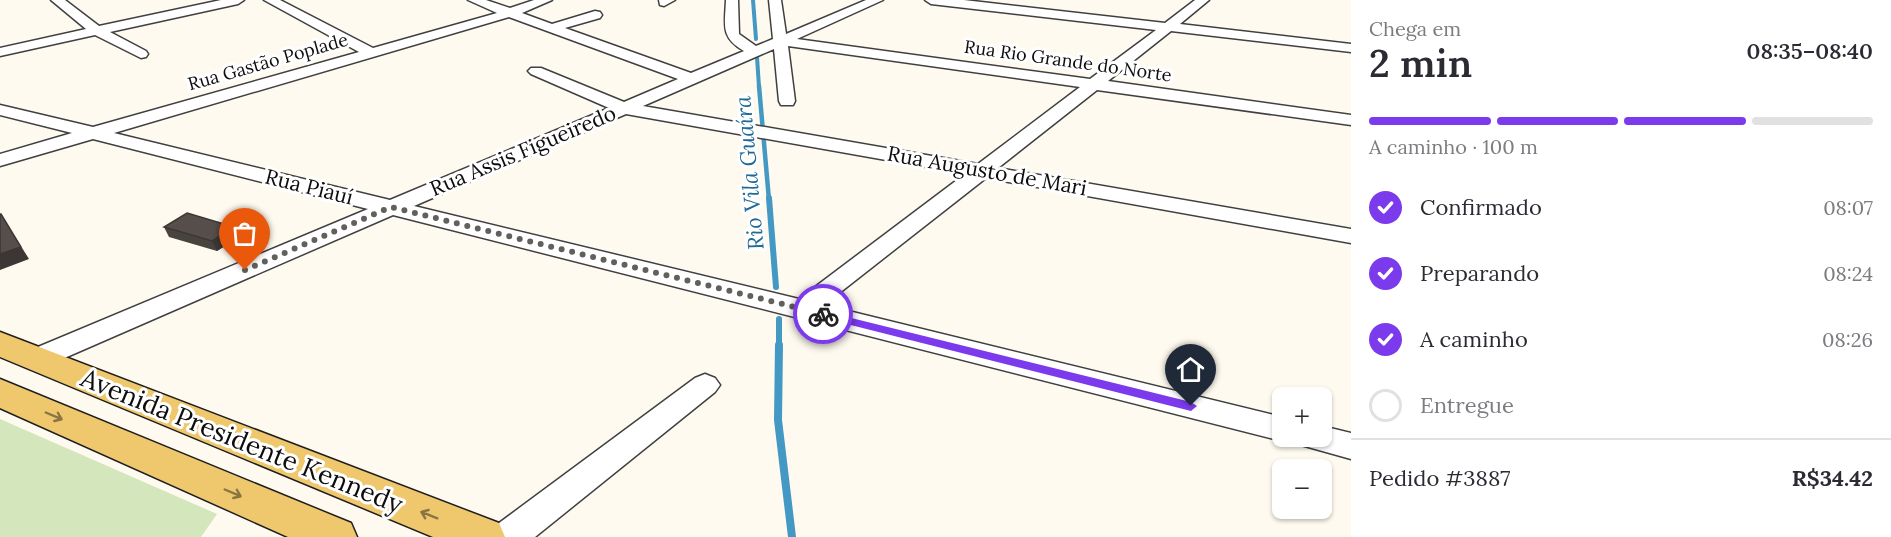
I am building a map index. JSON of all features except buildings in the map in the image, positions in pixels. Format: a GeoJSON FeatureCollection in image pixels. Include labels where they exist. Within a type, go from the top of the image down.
{"type":"FeatureCollection","features":[{"type":"Feature","properties":{"kind":"main road","name":"Avenida Presidente Kennedy"},"geometry":{"type":"LineString","coordinates":[[0,344],[483,537]]}},
{"type":"Feature","properties":{"kind":"main road"},"geometry":{"type":"LineString","coordinates":[[0,393],[335,537]]}},
{"type":"Feature","properties":{"kind":"street"},"geometry":{"type":"LineString","coordinates":[[57,0],[97,31],[141,54]]}},
{"type":"Feature","properties":{"kind":"street"},"geometry":{"type":"LineString","coordinates":[[0,52],[238,0]]}},
{"type":"Feature","properties":{"kind":"street"},"geometry":{"type":"LineString","coordinates":[[270,0],[372,52]]}},
{"type":"Feature","properties":{"kind":"street"},"geometry":{"type":"LineString","coordinates":[[474,0],[692,79]]}},
{"type":"Feature","properties":{"kind":"street","name":"Rua Gastão Poplade"},"geometry":{"type":"LineString","coordinates":[[0,160],[509,13],[546,0]]}},
{"type":"Feature","properties":{"kind":"street"},"geometry":{"type":"LineString","coordinates":[[732,0],[732,34],[738,42],[755,52]]}},
{"type":"Feature","properties":{"kind":"street"},"geometry":{"type":"LineString","coordinates":[[775,0],[787,101]]}},
{"type":"Feature","properties":{"kind":"street","name":"Rua Assis Figueiredo"},"geometry":{"type":"LineString","coordinates":[[36,359],[877,0]]}},
{"type":"Feature","properties":{"kind":"street"},"geometry":{"type":"LineString","coordinates":[[931,0],[1351,48]]}},
{"type":"Feature","properties":{"kind":"street"},"geometry":{"type":"LineString","coordinates":[[803,309],[1203,0]]}},
{"type":"Feature","properties":{"kind":"street"},"geometry":{"type":"LineString","coordinates":[[552,28],[595,15]]}},
{"type":"Feature","properties":{"kind":"street","name":"Rua Rio Grande do Norte"},"geometry":{"type":"LineString","coordinates":[[780,41],[1351,120]]}},
{"type":"Feature","properties":{"kind":"street","name":"Rua Augusto de Mari"},"geometry":{"type":"LineString","coordinates":[[536,71],[624,108],[1351,236]]}},
{"type":"Feature","properties":{"kind":"street","name":"Rua Piauí"},"geometry":{"type":"LineString","coordinates":[[0,110],[1272,426]]}},
{"type":"Feature","properties":{"kind":"street"},"geometry":{"type":"LineString","coordinates":[[508,537],[705,385]]}},
{"type":"Feature","properties":{"kind":"street"},"geometry":{"type":"LineString","coordinates":[[1332,441],[1351,446]]}},
{"type":"Feature","properties":{"kind":"green space"},"geometry":{"type":"Polygon","coordinates":[[[0,419],[217,514],[201,537],[0,537],[0,419]]]}},
{"type":"Feature","properties":{"kind":"waterway","name":"Rio Vila Guaíra"},"geometry":{"type":"LineString","coordinates":[[753,0],[756,39]]}},
{"type":"Feature","properties":{"kind":"waterway","name":"Rio Vila Guaíra"},"geometry":{"type":"LineString","coordinates":[[757,57],[759,87]]}},
{"type":"Feature","properties":{"kind":"waterway","name":"Rio Vila Guaíra"},"geometry":{"type":"LineString","coordinates":[[759,86],[769,200]]}},
{"type":"Feature","properties":{"kind":"waterway","name":"Rio Vila Guaíra"},"geometry":{"type":"LineString","coordinates":[[769,198],[776,287]]}},
{"type":"Feature","properties":{"kind":"waterway","name":"Rio Vila Guaíra"},"geometry":{"type":"LineString","coordinates":[[779,319],[779,345]]}},
{"type":"Feature","properties":{"kind":"waterway","name":"Rio Vila Guaíra"},"geometry":{"type":"LineString","coordinates":[[779,345],[778,420],[792,537]]}},
{"type":"Feature","properties":{"kind":"way so far"},"geometry":{"type":"LineString","coordinates":[[245,270],[391,207],[823,314]]}},
{"type":"Feature","properties":{"kind":"route"},"geometry":{"type":"LineString","coordinates":[[823,314],[1191,406]]}}]}
